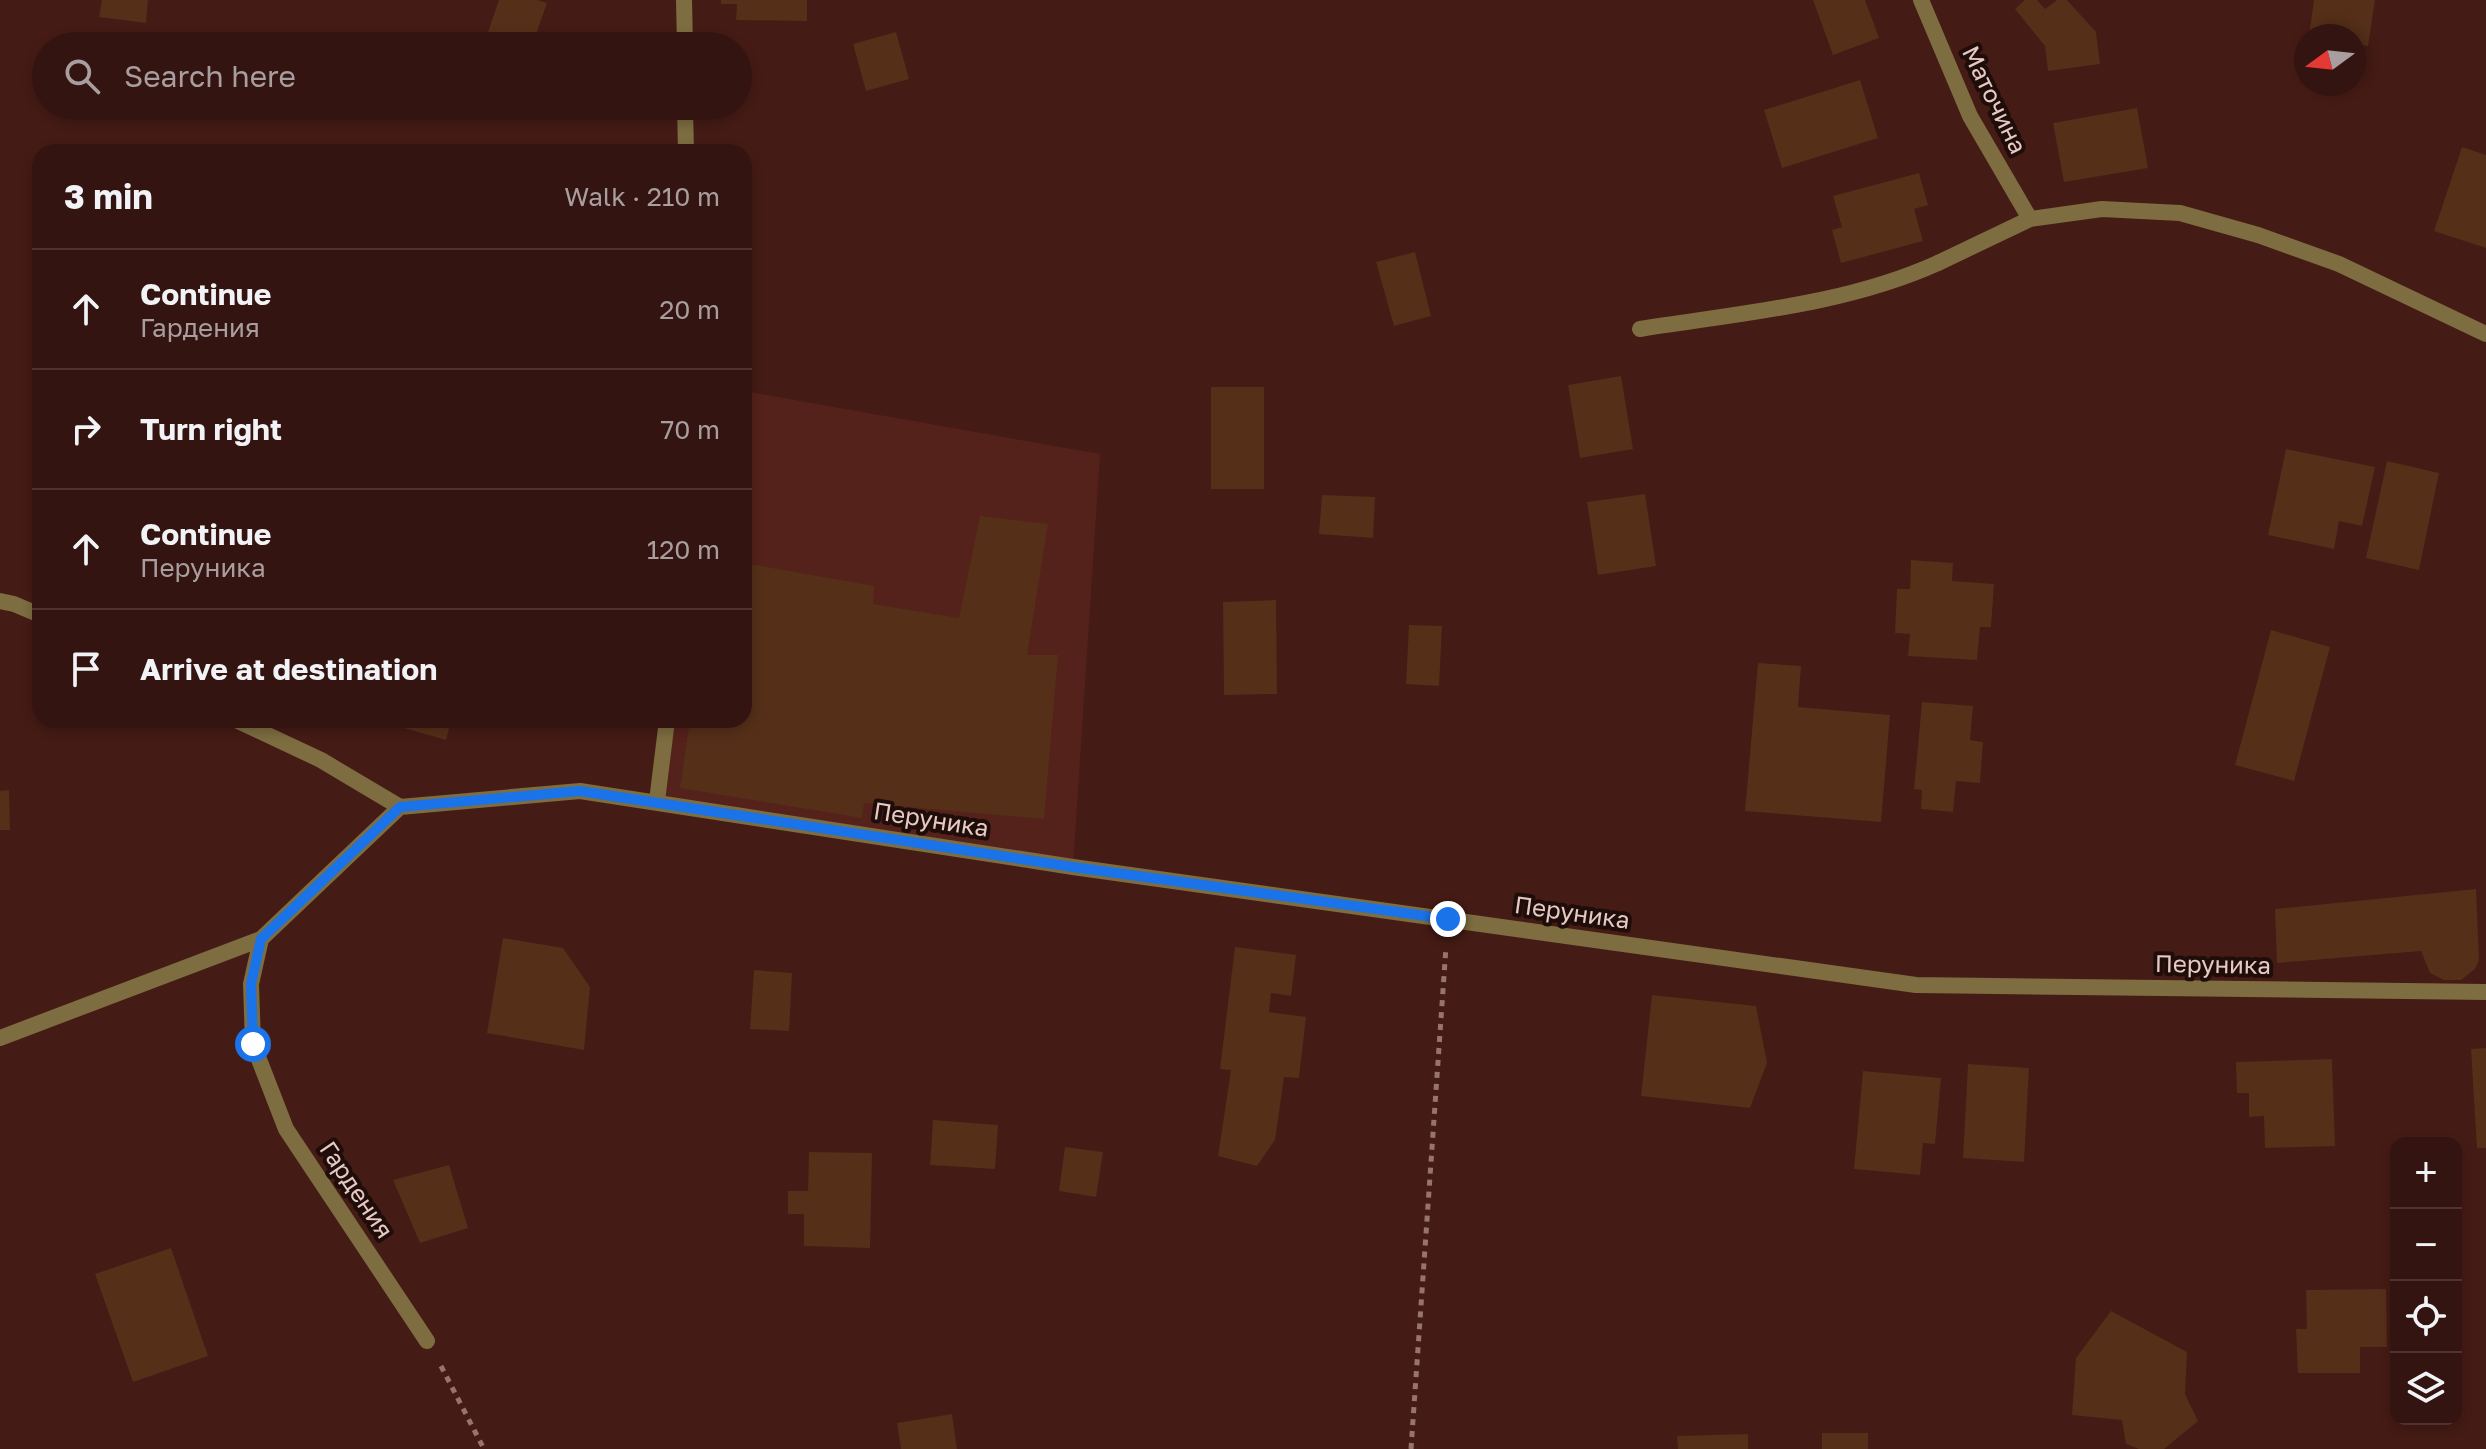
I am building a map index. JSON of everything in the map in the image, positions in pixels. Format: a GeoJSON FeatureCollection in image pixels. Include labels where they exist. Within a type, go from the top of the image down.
{"type":"FeatureCollection","features":[{"type":"Feature","properties":{"kind":"street"},"geometry":{"type":"LineString","coordinates":[[684,0],[685,32]]}},
{"type":"Feature","properties":{"kind":"street","name":"Маточина"},"geometry":{"type":"LineString","coordinates":[[1921,0],[1970,116],[2030,219]]}},
{"type":"Feature","properties":{"kind":"street"},"geometry":{"type":"LineString","coordinates":[[685,120],[686,144]]}},
{"type":"Feature","properties":{"kind":"street"},"geometry":{"type":"LineString","coordinates":[[1640,329],[1811,302],[1900,280],[2030,219],[2102,209],[2180,213],[2258,235],[2339,264],[2486,334]]}},
{"type":"Feature","properties":{"kind":"street"},"geometry":{"type":"LineString","coordinates":[[0,601],[32,612]]}},
{"type":"Feature","properties":{"kind":"street"},"geometry":{"type":"LineString","coordinates":[[0,1038],[261,939],[400,807],[321,760],[253,728]]}},
{"type":"Feature","properties":{"kind":"street"},"geometry":{"type":"LineString","coordinates":[[657,801],[666,728]]}},
{"type":"Feature","properties":{"kind":"street","name":"Перуника"},"geometry":{"type":"LineString","coordinates":[[400,807],[580,791],[1073,867],[1916,985],[2486,992]]}},
{"type":"Feature","properties":{"kind":"street","name":"Гардения"},"geometry":{"type":"LineString","coordinates":[[261,939],[251,984],[253,1044],[286,1129],[427,1341]]}},
{"type":"Feature","properties":{"kind":"path"},"geometry":{"type":"LineString","coordinates":[[1411,1449],[1448,919]]}},
{"type":"Feature","properties":{"kind":"path"},"geometry":{"type":"LineString","coordinates":[[427,1341],[484,1449]]}},
{"type":"Feature","properties":{"kind":"shaded area"},"geometry":{"type":"Polygon","coordinates":[[[752,392],[1100,454],[1073,867],[657,801],[666,728],[752,728],[752,392]]]}},
{"type":"Feature","properties":{"kind":"building"},"geometry":{"type":"Polygon","coordinates":[[[102,0],[148,0],[146,23],[99,17],[102,0]]]}},
{"type":"Feature","properties":{"kind":"building"},"geometry":{"type":"Polygon","coordinates":[[[499,0],[547,3],[537,32],[488,32],[499,0]]]}},
{"type":"Feature","properties":{"kind":"building"},"geometry":{"type":"Polygon","coordinates":[[[721,0],[807,0],[807,21],[736,20],[737,4],[721,4],[721,0]]]}},
{"type":"Feature","properties":{"kind":"building"},"geometry":{"type":"Polygon","coordinates":[[[1813,0],[1865,0],[1879,38],[1833,55],[1813,0]]]}},
{"type":"Feature","properties":{"kind":"building"},"geometry":{"type":"Polygon","coordinates":[[[2025,0],[2037,0],[2045,9],[2057,0],[2067,0],[2096,32],[2100,64],[2048,71],[2045,46],[2015,9],[2025,0]]]}},
{"type":"Feature","properties":{"kind":"building"},"geometry":{"type":"Polygon","coordinates":[[[2314,0],[2375,0],[2368,46],[2366,24],[2311,24],[2314,0]]]}},
{"type":"Feature","properties":{"kind":"building"},"geometry":{"type":"Polygon","coordinates":[[[896,32],[909,79],[866,91],[853,44],[896,32]]]}},
{"type":"Feature","properties":{"kind":"building"},"geometry":{"type":"Polygon","coordinates":[[[1860,80],[1878,138],[1782,168],[1764,110],[1860,80]]]}},
{"type":"Feature","properties":{"kind":"building"},"geometry":{"type":"Polygon","coordinates":[[[2137,108],[2148,168],[2064,182],[2053,123],[2137,108]]]}},
{"type":"Feature","properties":{"kind":"building"},"geometry":{"type":"Polygon","coordinates":[[[2462,147],[2486,155],[2486,248],[2434,231],[2462,147]]]}},
{"type":"Feature","properties":{"kind":"building"},"geometry":{"type":"Polygon","coordinates":[[[1919,173],[1928,205],[1914,209],[1923,241],[1841,263],[1832,230],[1842,227],[1833,196],[1919,173]]]}},
{"type":"Feature","properties":{"kind":"building"},"geometry":{"type":"Polygon","coordinates":[[[1415,252],[1431,316],[1394,326],[1376,262],[1415,252]]]}},
{"type":"Feature","properties":{"kind":"building"},"geometry":{"type":"Polygon","coordinates":[[[1621,376],[1633,449],[1580,458],[1568,385],[1621,376]]]}},
{"type":"Feature","properties":{"kind":"building"},"geometry":{"type":"Polygon","coordinates":[[[1211,387],[1264,387],[1264,489],[1211,489],[1211,387]]]}},
{"type":"Feature","properties":{"kind":"building"},"geometry":{"type":"Polygon","coordinates":[[[2286,449],[2375,467],[2362,526],[2339,521],[2334,549],[2268,535],[2286,449]]]}},
{"type":"Feature","properties":{"kind":"building"},"geometry":{"type":"Polygon","coordinates":[[[2387,461],[2439,473],[2419,570],[2366,558],[2387,461]]]}},
{"type":"Feature","properties":{"kind":"building"},"geometry":{"type":"Polygon","coordinates":[[[1645,494],[1656,566],[1598,575],[1587,502],[1645,494]]]}},
{"type":"Feature","properties":{"kind":"building"},"geometry":{"type":"Polygon","coordinates":[[[1322,495],[1375,497],[1373,538],[1319,534],[1322,495]]]}},
{"type":"Feature","properties":{"kind":"building"},"geometry":{"type":"Polygon","coordinates":[[[980,516],[1048,524],[1027,655],[1058,655],[1044,819],[864,803],[862,818],[680,788],[689,728],[752,728],[752,564],[874,586],[873,604],[959,618],[980,516]]]}},
{"type":"Feature","properties":{"kind":"building"},"geometry":{"type":"Polygon","coordinates":[[[1911,560],[1953,563],[1952,581],[1994,584],[1991,627],[1980,627],[1977,660],[1908,656],[1910,634],[1895,633],[1897,589],[1910,589],[1911,560]]]}},
{"type":"Feature","properties":{"kind":"building"},"geometry":{"type":"Polygon","coordinates":[[[1276,600],[1277,694],[1224,695],[1223,602],[1276,600]]]}},
{"type":"Feature","properties":{"kind":"building"},"geometry":{"type":"Polygon","coordinates":[[[1409,625],[1442,626],[1439,686],[1406,684],[1409,625]]]}},
{"type":"Feature","properties":{"kind":"building"},"geometry":{"type":"Polygon","coordinates":[[[2271,630],[2330,647],[2294,781],[2235,765],[2271,630]]]}},
{"type":"Feature","properties":{"kind":"building"},"geometry":{"type":"Polygon","coordinates":[[[1758,663],[1801,666],[1798,707],[1890,715],[1881,822],[1745,811],[1758,663]]]}},
{"type":"Feature","properties":{"kind":"building"},"geometry":{"type":"Polygon","coordinates":[[[1922,702],[1973,706],[1970,740],[1983,742],[1980,783],[1956,781],[1953,812],[1921,809],[1922,790],[1914,789],[1922,702]]]}},
{"type":"Feature","properties":{"kind":"building"},"geometry":{"type":"Polygon","coordinates":[[[404,728],[449,728],[446,740],[404,728]]]}},
{"type":"Feature","properties":{"kind":"building"},"geometry":{"type":"Polygon","coordinates":[[[9,790],[10,830],[0,830],[0,791],[9,790]]]}},
{"type":"Feature","properties":{"kind":"building"},"geometry":{"type":"Polygon","coordinates":[[[2476,889],[2479,960],[2475,969],[2461,980],[2444,980],[2430,973],[2421,951],[2277,963],[2275,909],[2476,889]]]}},
{"type":"Feature","properties":{"kind":"building"},"geometry":{"type":"Polygon","coordinates":[[[503,938],[563,948],[590,987],[584,1050],[487,1033],[503,938]]]}},
{"type":"Feature","properties":{"kind":"building"},"geometry":{"type":"Polygon","coordinates":[[[1235,947],[1296,955],[1291,996],[1271,993],[1269,1012],[1306,1017],[1299,1078],[1284,1077],[1275,1140],[1257,1166],[1218,1156],[1231,1070],[1220,1069],[1235,947]]]}},
{"type":"Feature","properties":{"kind":"building"},"geometry":{"type":"Polygon","coordinates":[[[754,970],[792,973],[789,1031],[750,1029],[754,970]]]}},
{"type":"Feature","properties":{"kind":"building"},"geometry":{"type":"Polygon","coordinates":[[[1652,995],[1756,1006],[1767,1063],[1750,1108],[1641,1096],[1652,995]]]}},
{"type":"Feature","properties":{"kind":"building"},"geometry":{"type":"Polygon","coordinates":[[[2486,1048],[2486,1148],[2477,1148],[2471,1049],[2486,1048]]]}},
{"type":"Feature","properties":{"kind":"building"},"geometry":{"type":"Polygon","coordinates":[[[2332,1059],[2335,1146],[2265,1148],[2264,1116],[2249,1117],[2249,1093],[2237,1093],[2236,1062],[2332,1059]]]}},
{"type":"Feature","properties":{"kind":"building"},"geometry":{"type":"Polygon","coordinates":[[[1968,1064],[2029,1068],[2024,1162],[1963,1158],[1968,1064]]]}},
{"type":"Feature","properties":{"kind":"building"},"geometry":{"type":"Polygon","coordinates":[[[1863,1071],[1941,1078],[1935,1144],[1923,1143],[1920,1175],[1854,1169],[1863,1071]]]}},
{"type":"Feature","properties":{"kind":"building"},"geometry":{"type":"Polygon","coordinates":[[[933,1120],[998,1125],[995,1169],[930,1165],[933,1120]]]}},
{"type":"Feature","properties":{"kind":"building"},"geometry":{"type":"Polygon","coordinates":[[[1065,1147],[1103,1152],[1096,1197],[1059,1191],[1065,1147]]]}},
{"type":"Feature","properties":{"kind":"building"},"geometry":{"type":"Polygon","coordinates":[[[809,1152],[872,1153],[870,1248],[804,1246],[804,1214],[788,1214],[788,1191],[808,1191],[809,1152]]]}},
{"type":"Feature","properties":{"kind":"building"},"geometry":{"type":"Polygon","coordinates":[[[449,1165],[468,1228],[420,1243],[393,1180],[449,1165]]]}},
{"type":"Feature","properties":{"kind":"building"},"geometry":{"type":"Polygon","coordinates":[[[171,1248],[208,1356],[133,1382],[95,1274],[171,1248]]]}},
{"type":"Feature","properties":{"kind":"building"},"geometry":{"type":"Polygon","coordinates":[[[2386,1289],[2387,1347],[2360,1347],[2360,1373],[2298,1373],[2296,1329],[2307,1329],[2306,1290],[2386,1289]]]}},
{"type":"Feature","properties":{"kind":"building"},"geometry":{"type":"Polygon","coordinates":[[[2111,1311],[2187,1352],[2185,1394],[2198,1421],[2164,1449],[2139,1449],[2126,1444],[2122,1420],[2072,1415],[2076,1358],[2111,1311]]]}},
{"type":"Feature","properties":{"kind":"building"},"geometry":{"type":"Polygon","coordinates":[[[952,1414],[957,1449],[901,1449],[897,1423],[952,1414]]]}},
{"type":"Feature","properties":{"kind":"building"},"geometry":{"type":"Polygon","coordinates":[[[1822,1433],[1868,1433],[1868,1449],[1822,1449],[1822,1433]]]}},
{"type":"Feature","properties":{"kind":"building"},"geometry":{"type":"Polygon","coordinates":[[[1748,1434],[1748,1449],[1678,1449],[1677,1436],[1748,1434]]]}},
{"type":"Feature","properties":{"kind":"route"},"geometry":{"type":"LineString","coordinates":[[253,1044],[251,984],[261,939],[400,807],[580,791],[1073,867],[1448,919]]}}]}
